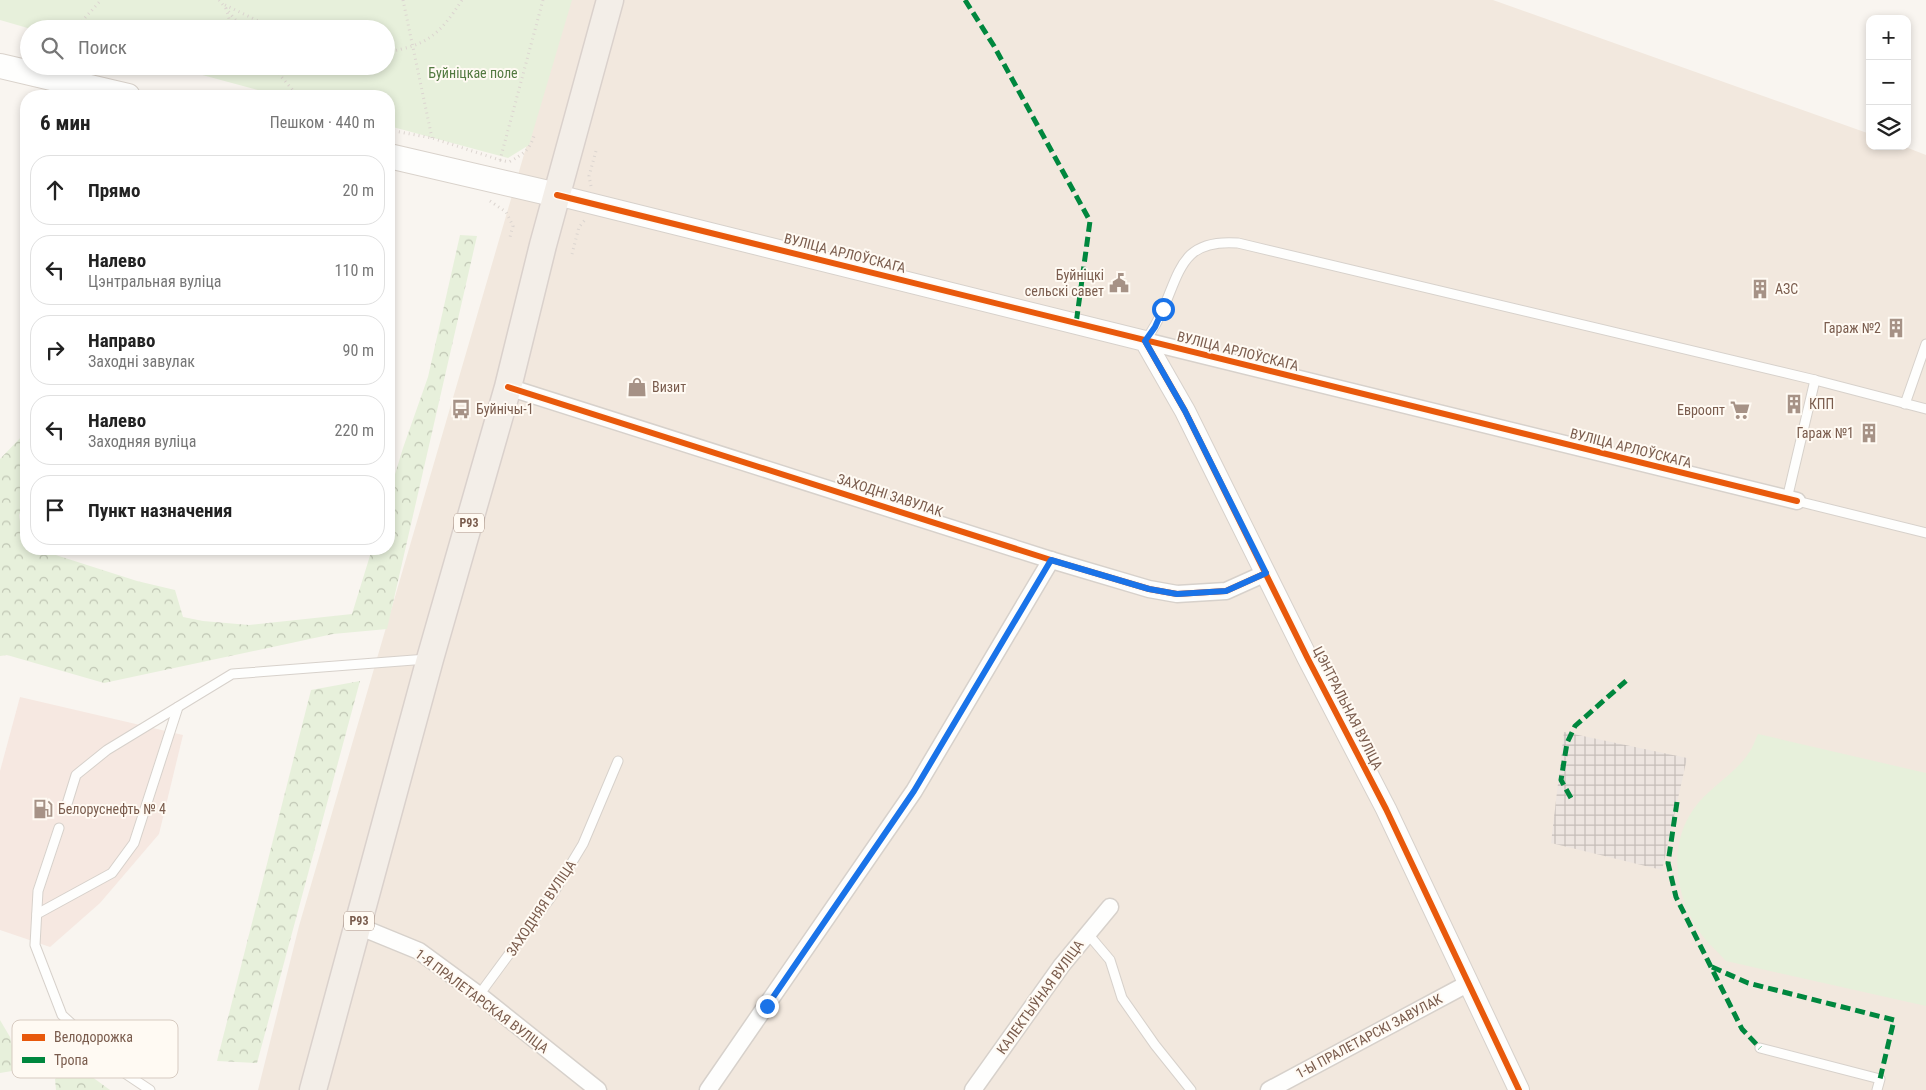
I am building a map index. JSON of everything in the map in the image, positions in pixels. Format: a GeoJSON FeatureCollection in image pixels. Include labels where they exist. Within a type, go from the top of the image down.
{"type":"FeatureCollection","features":[{"type":"Feature","properties":{"kind":"main road","name":"Р93"},"geometry":{"type":"LineString","coordinates":[[313,1090],[430,659],[508,387],[542,245],[610,0]]}},
{"type":"Feature","properties":{"kind":"main road"},"geometry":{"type":"LineString","coordinates":[[0,66],[20,71]]}},
{"type":"Feature","properties":{"kind":"main road"},"geometry":{"type":"LineString","coordinates":[[38,75],[102,90]]}},
{"type":"Feature","properties":{"kind":"main road"},"geometry":{"type":"LineString","coordinates":[[395,157],[557,195]]}},
{"type":"Feature","properties":{"kind":"street","name":"ВУЛІЦА АРЛОЎСКАГА"},"geometry":{"type":"LineString","coordinates":[[557,195],[1792,500]]}},
{"type":"Feature","properties":{"kind":"street","name":"ЦЭНТРАЛЬНАЯ ВУЛІЦА"},"geometry":{"type":"LineString","coordinates":[[1145,341],[1185,411],[1313,668],[1386,809],[1519,1090]]}},
{"type":"Feature","properties":{"kind":"street","name":"ЗАХОДНІ ЗАВУЛАК"},"geometry":{"type":"LineString","coordinates":[[508,387],[1051,560],[1149,589],[1177,594],[1226,591],[1266,573]]}},
{"type":"Feature","properties":{"kind":"street"},"geometry":{"type":"LineString","coordinates":[[708,1090],[914,791],[1051,560]]}},
{"type":"Feature","properties":{"kind":"street","name":"КАЛЕКТЫЎНАЯ ВУЛІЦА"},"geometry":{"type":"LineString","coordinates":[[973,1090],[1062,965],[1110,907]]}},
{"type":"Feature","properties":{"kind":"street","name":"1-Я ПРАЛЕТАРСКАЯ ВУЛІЦА"},"geometry":{"type":"LineString","coordinates":[[358,926],[419,951],[479,995],[598,1090]]}},
{"type":"Feature","properties":{"kind":"street","name":"1-Ы ПРАЛЕТАРСКІ ЗАВУЛАК"},"geometry":{"type":"LineString","coordinates":[[1269,1090],[1469,983]]}},
{"type":"Feature","properties":{"kind":"lane"},"geometry":{"type":"LineString","coordinates":[[1145,341],[1158,321],[1183,262],[1201,248],[1211,244],[1224,242],[1238,243],[1815,380],[1926,410]]}},
{"type":"Feature","properties":{"kind":"lane"},"geometry":{"type":"LineString","coordinates":[[1905,404],[1926,344]]}},
{"type":"Feature","properties":{"kind":"lane"},"geometry":{"type":"LineString","coordinates":[[1792,500],[1815,380]]}},
{"type":"Feature","properties":{"kind":"lane","name":"ВУЛІЦА АРЛОЎСКАГА"},"geometry":{"type":"LineString","coordinates":[[1792,500],[1926,533]]}},
{"type":"Feature","properties":{"kind":"lane"},"geometry":{"type":"LineString","coordinates":[[67,804],[76,775],[107,750],[232,674],[430,659]]}},
{"type":"Feature","properties":{"kind":"lane"},"geometry":{"type":"LineString","coordinates":[[36,914],[112,873],[134,843],[178,706]]}},
{"type":"Feature","properties":{"kind":"lane","name":"ЗАХОДНЯЯ ВУЛІЦА"},"geometry":{"type":"LineString","coordinates":[[479,995],[551,897],[583,844],[618,761]]}},
{"type":"Feature","properties":{"kind":"lane"},"geometry":{"type":"LineString","coordinates":[[59,828],[38,891],[35,945],[62,1015],[67,1020]]}},
{"type":"Feature","properties":{"kind":"lane"},"geometry":{"type":"LineString","coordinates":[[1088,934],[1110,960],[1122,998],[1155,1045],[1191,1090]]}},
{"type":"Feature","properties":{"kind":"lane"},"geometry":{"type":"LineString","coordinates":[[1760,1048],[1880,1079],[1877,1090]]}},
{"type":"Feature","properties":{"kind":"lane"},"geometry":{"type":"LineString","coordinates":[[132,1078],[150,1090]]}},
{"type":"Feature","properties":{"kind":"path"},"geometry":{"type":"LineString","coordinates":[[84,20],[101,0]]}},
{"type":"Feature","properties":{"kind":"path"},"geometry":{"type":"LineString","coordinates":[[219,0],[235,20]]}},
{"type":"Feature","properties":{"kind":"path"},"geometry":{"type":"LineString","coordinates":[[404,0],[432,138]]}},
{"type":"Feature","properties":{"kind":"path"},"geometry":{"type":"LineString","coordinates":[[395,50],[413,47],[432,37],[448,20],[462,0]]}},
{"type":"Feature","properties":{"kind":"path"},"geometry":{"type":"LineString","coordinates":[[500,160],[544,0]]}},
{"type":"Feature","properties":{"kind":"path"},"geometry":{"type":"LineString","coordinates":[[225,6],[229,20]]}},
{"type":"Feature","properties":{"kind":"path"},"geometry":{"type":"LineString","coordinates":[[225,6],[255,20]]}},
{"type":"Feature","properties":{"kind":"path"},"geometry":{"type":"LineString","coordinates":[[280,75],[293,90]]}},
{"type":"Feature","properties":{"kind":"path"},"geometry":{"type":"LineString","coordinates":[[395,131],[432,138],[509,162],[530,148],[534,136]]}},
{"type":"Feature","properties":{"kind":"path"},"geometry":{"type":"LineString","coordinates":[[596,151],[589,176],[592,188],[596,192]]}},
{"type":"Feature","properties":{"kind":"path"},"geometry":{"type":"LineString","coordinates":[[490,201],[506,212],[513,226],[510,237]]}},
{"type":"Feature","properties":{"kind":"path"},"geometry":{"type":"LineString","coordinates":[[572,254],[579,227],[585,220],[592,220]]}},
{"type":"Feature","properties":{"kind":"shaded area"},"geometry":{"type":"Polygon","coordinates":[[[569,0],[1493,0],[1866,133],[1866,150],[1911,149],[1926,155],[1926,1090],[258,1090],[299,926],[569,0]]]}},
{"type":"Feature","properties":{"kind":"shaded area"},"geometry":{"type":"Polygon","coordinates":[[[20,697],[183,735],[159,834],[100,903],[50,947],[0,930],[0,771],[20,697]]]}},
{"type":"Feature","properties":{"kind":"shaded area"},"geometry":{"type":"Polygon","coordinates":[[[1564,732],[1687,758],[1662,870],[1551,843],[1564,732]]]}},
{"type":"Feature","properties":{"kind":"green space","name":"Буйніцкае поле"},"geometry":{"type":"Polygon","coordinates":[[[0,0],[572,0],[529,145],[508,158],[395,128],[395,90],[258,90],[202,75],[395,75],[395,20],[20,20],[20,26],[0,20],[0,0]]]}},
{"type":"Feature","properties":{"kind":"green space"},"geometry":{"type":"Polygon","coordinates":[[[460,235],[477,236],[387,629],[333,634],[104,683],[7,655],[0,656],[0,459],[20,438],[20,555],[56,555],[137,581],[175,590],[183,617],[203,621],[249,625],[352,614],[370,555],[395,555],[395,474],[428,377],[460,235]]]}},
{"type":"Feature","properties":{"kind":"green space"},"geometry":{"type":"Polygon","coordinates":[[[360,681],[257,1063],[217,1061],[311,690],[360,681]]]}},
{"type":"Feature","properties":{"kind":"green space"},"geometry":{"type":"Polygon","coordinates":[[[1758,734],[1926,773],[1926,1006],[1726,961],[1694,924],[1686,907],[1678,870],[1681,834],[1688,817],[1699,802],[1744,760],[1758,734]]]}},
{"type":"Feature","properties":{"kind":"green space"},"geometry":{"type":"Polygon","coordinates":[[[0,1020],[10,1037],[12,1045],[12,1071],[0,1073],[0,1020]]]}},
{"type":"Feature","properties":{"kind":"green space"},"geometry":{"type":"Polygon","coordinates":[[[94,1078],[110,1090],[56,1090],[55,1079],[94,1078]]]}},
{"type":"Feature","properties":{"kind":"marked path"},"geometry":{"type":"LineString","coordinates":[[965,0],[994,46],[1090,221],[1076,324]]}},
{"type":"Feature","properties":{"kind":"marked path"},"geometry":{"type":"LineString","coordinates":[[1571,798],[1561,780],[1567,743],[1575,726],[1627,680]]}},
{"type":"Feature","properties":{"kind":"marked path"},"geometry":{"type":"LineString","coordinates":[[1677,802],[1668,863],[1676,897],[1742,1029],[1760,1048]]}},
{"type":"Feature","properties":{"kind":"marked path"},"geometry":{"type":"LineString","coordinates":[[1712,967],[1748,983],[1894,1020],[1880,1079]]}},
{"type":"Feature","properties":{"kind":"cycle path"},"geometry":{"type":"LineString","coordinates":[[557,195],[1797,501]]}},
{"type":"Feature","properties":{"kind":"cycle path"},"geometry":{"type":"LineString","coordinates":[[1145,341],[1185,411],[1308,659],[1386,809],[1519,1090]]}},
{"type":"Feature","properties":{"kind":"cycle path"},"geometry":{"type":"LineString","coordinates":[[508,387],[1051,560],[1149,589],[1177,594],[1226,591],[1266,573]]}},
{"type":"Feature","properties":{"kind":"place","name":"Буйніцкі сельскі савет"},"geometry":{"type":"Point","coordinates":[1119,283]}},
{"type":"Feature","properties":{"kind":"place","name":"АЗС"},"geometry":{"type":"Point","coordinates":[1760,289]}},
{"type":"Feature","properties":{"kind":"place","name":"Гараж №2"},"geometry":{"type":"Point","coordinates":[1896,328]}},
{"type":"Feature","properties":{"kind":"place","name":"Визит"},"geometry":{"type":"Point","coordinates":[637,387]}},
{"type":"Feature","properties":{"kind":"place","name":"КПП"},"geometry":{"type":"Point","coordinates":[1794,404]}},
{"type":"Feature","properties":{"kind":"place","name":"Буйнічы-1"},"geometry":{"type":"Point","coordinates":[461,409]}},
{"type":"Feature","properties":{"kind":"place","name":"Евроопт"},"geometry":{"type":"Point","coordinates":[1740,410]}},
{"type":"Feature","properties":{"kind":"place","name":"Гараж №1"},"geometry":{"type":"Point","coordinates":[1869,433]}},
{"type":"Feature","properties":{"kind":"place","name":"Белоруснефть № 4"},"geometry":{"type":"Point","coordinates":[43,809]}},
{"type":"Feature","properties":{"kind":"route"},"geometry":{"type":"LineString","coordinates":[[767,1006],[914,791],[1051,560],[1149,589],[1177,594],[1226,591],[1266,573],[1185,411],[1145,341],[1155,327],[1163,309]]}}]}
